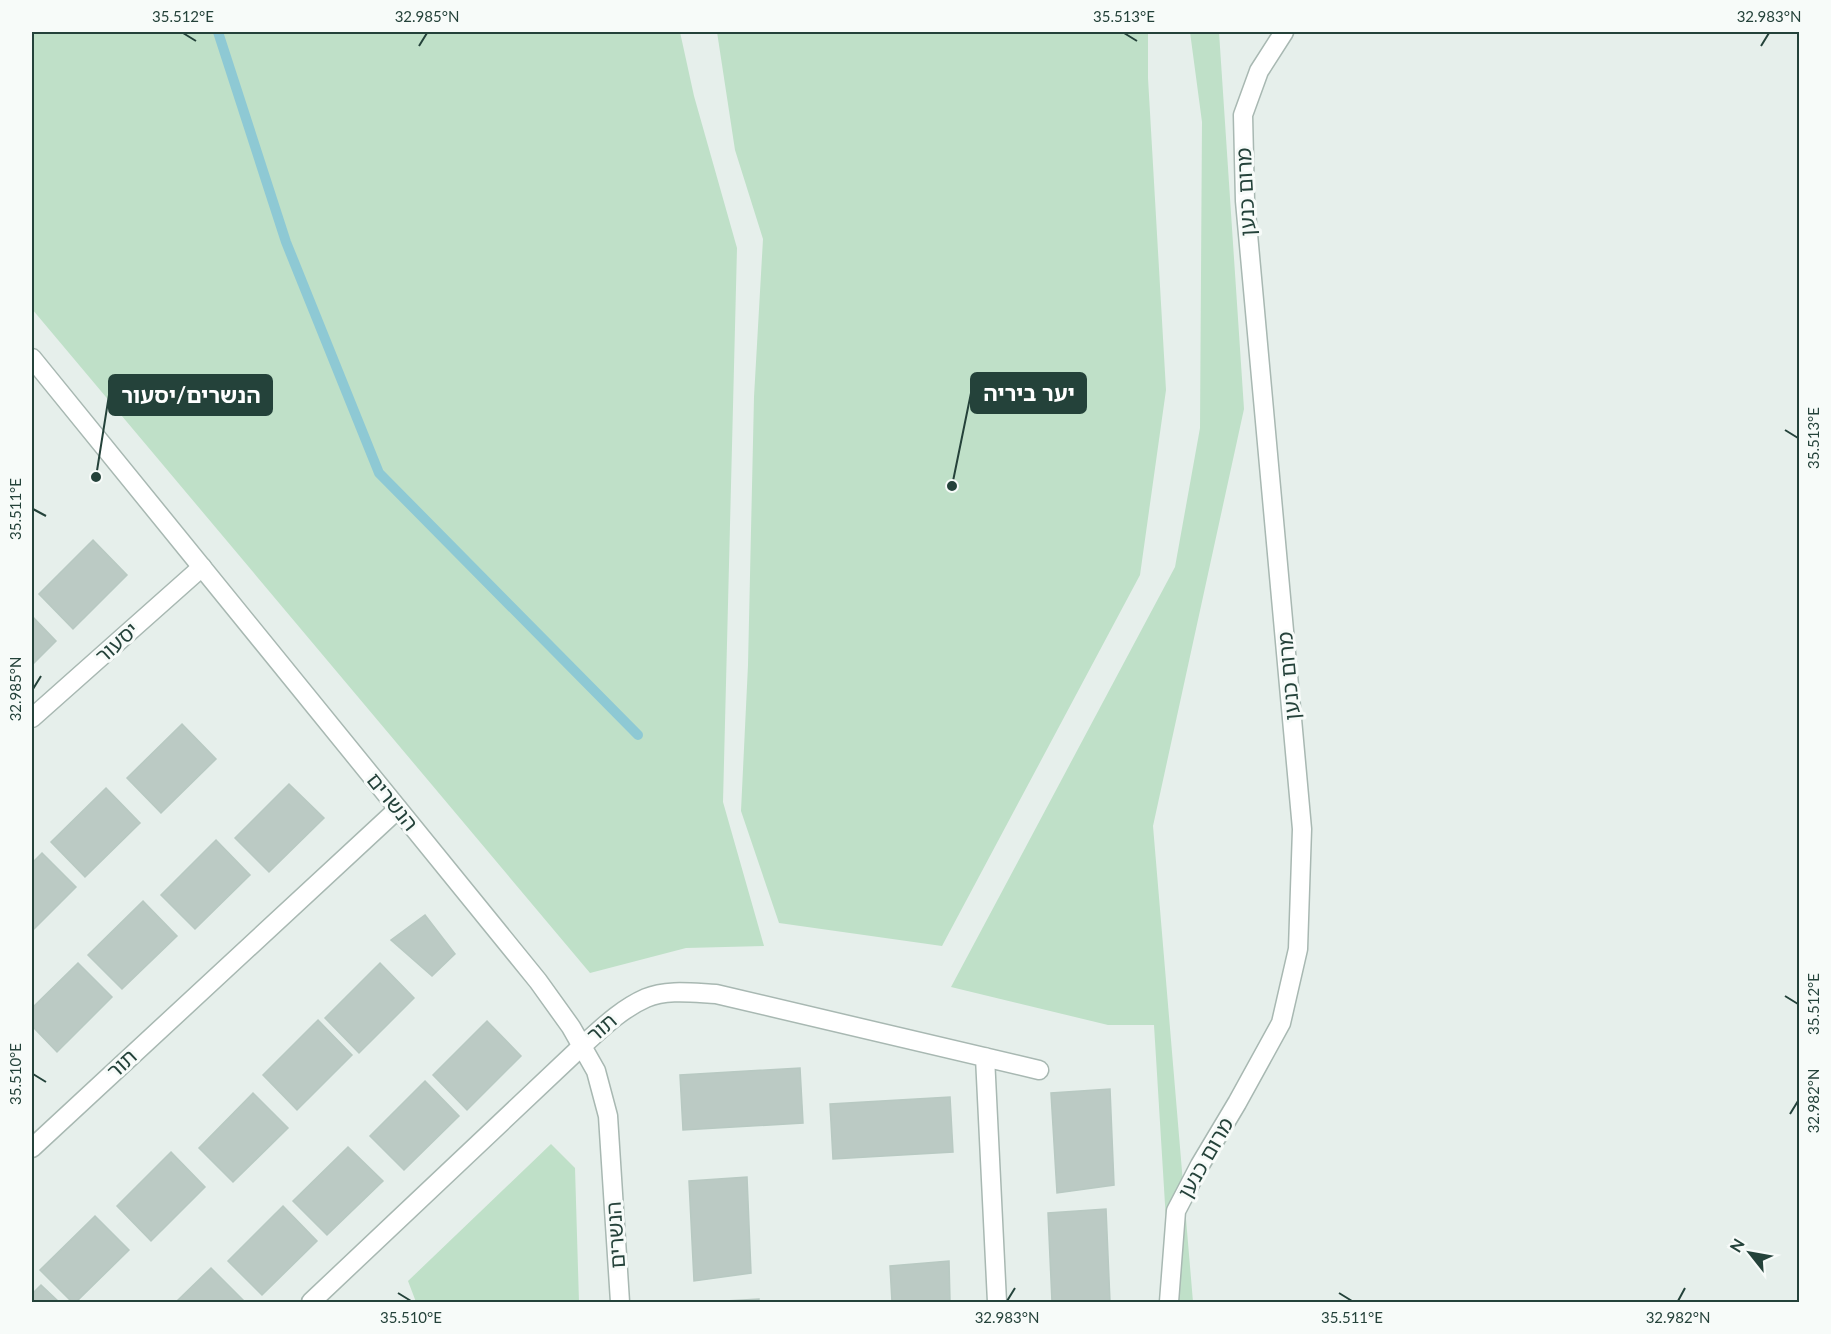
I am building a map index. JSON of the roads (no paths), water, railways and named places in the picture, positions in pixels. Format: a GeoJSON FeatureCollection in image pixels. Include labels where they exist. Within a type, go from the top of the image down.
{"type":"FeatureCollection","features":[{"type":"Feature","properties":{"kind":"street","name":"מרום כנען"},"geometry":{"type":"LineString","coordinates":[[1169,1302],[1176,1211],[1281,1023],[1298,949],[1302,829],[1245,201],[1243,115],[1260,71],[1284,32]]}},
{"type":"Feature","properties":{"kind":"street","name":"הנשרים"},"geometry":{"type":"LineString","coordinates":[[32,358],[538,981],[571,1027],[596,1071],[608,1116],[620,1302]]}},
{"type":"Feature","properties":{"kind":"street","name":"יסעור"},"geometry":{"type":"LineString","coordinates":[[32,718],[202,567]]}},
{"type":"Feature","properties":{"kind":"street","name":"תור"},"geometry":{"type":"LineString","coordinates":[[32,1148],[398,809]]}},
{"type":"Feature","properties":{"kind":"street","name":"תור"},"geometry":{"type":"LineString","coordinates":[[311,1302],[582,1046],[621,1012],[648,997],[680,992],[716,994],[1039,1070]]}},
{"type":"Feature","properties":{"kind":"street"},"geometry":{"type":"LineString","coordinates":[[985,1057],[998,1302]]}},
{"type":"Feature","properties":{"kind":"waterway"},"geometry":{"type":"LineString","coordinates":[[218,32],[286,242],[379,473],[638,735]]}},
{"type":"Feature","properties":{"kind":"place","name":"הנשרים/יסעור"},"geometry":{"type":"Point","coordinates":[96,477]}},
{"type":"Feature","properties":{"kind":"place","name":"יער ביריה"},"geometry":{"type":"Point","coordinates":[952,486]}}]}
